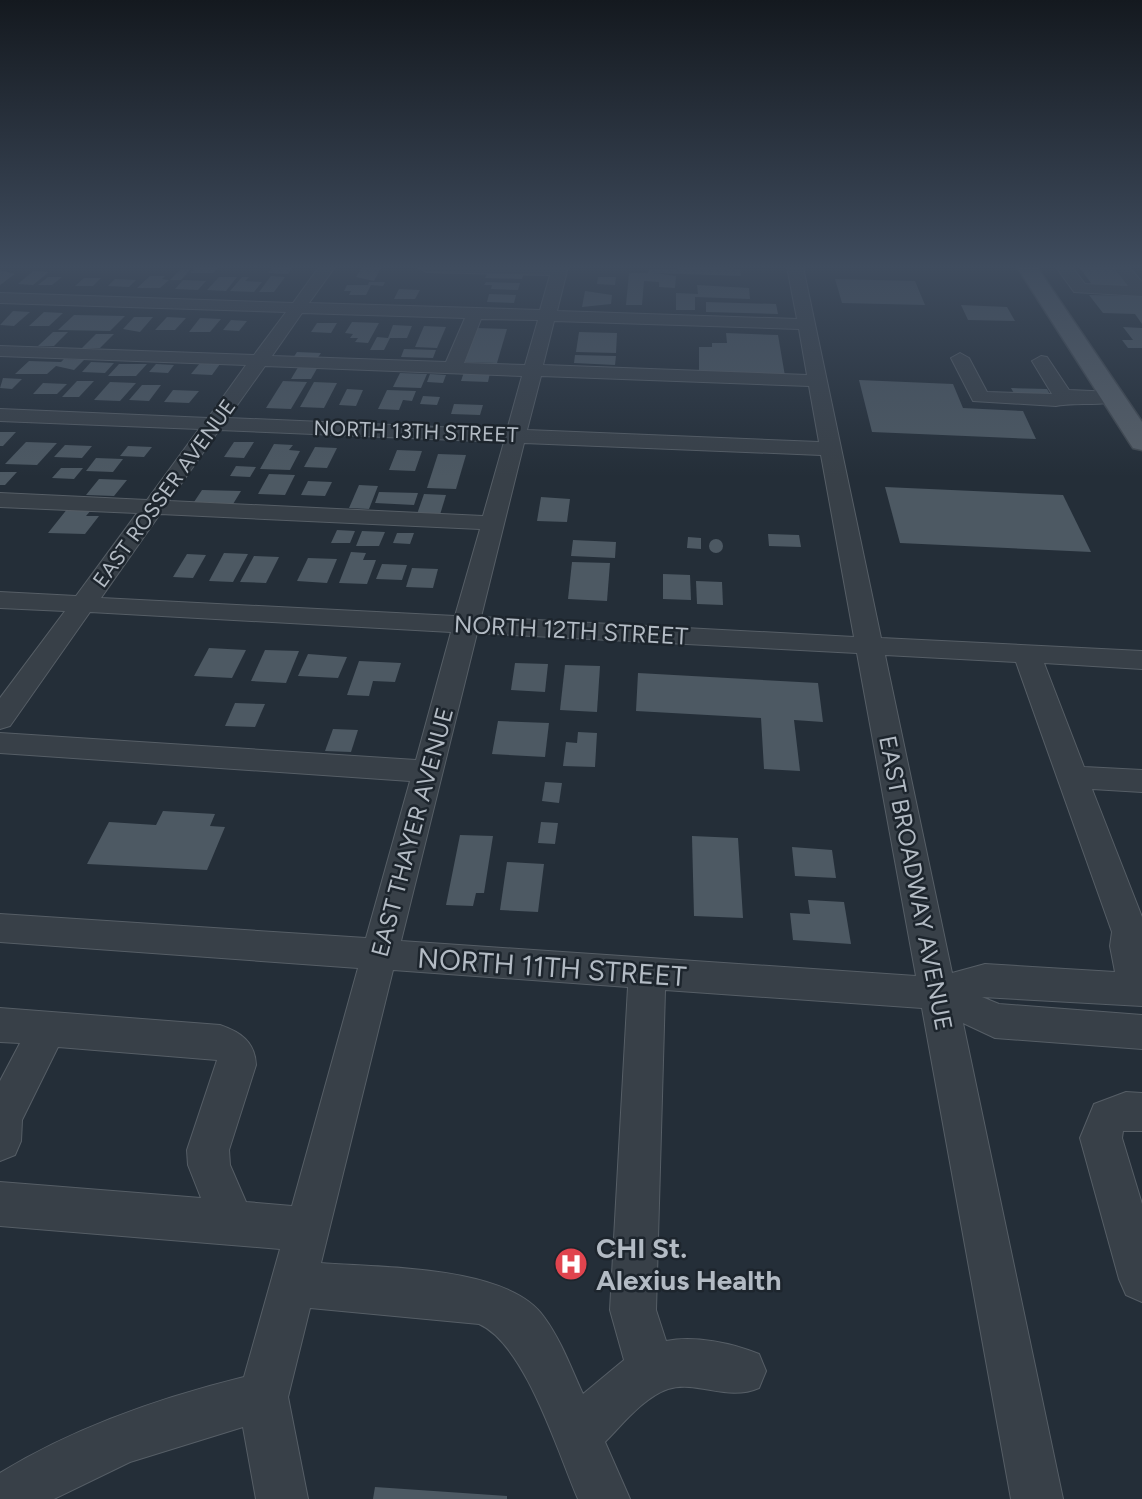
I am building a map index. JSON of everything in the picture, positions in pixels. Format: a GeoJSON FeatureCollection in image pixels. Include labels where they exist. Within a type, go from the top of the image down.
{"type":"FeatureCollection","features":[{"type":"Feature","properties":{"kind":"main road"},"geometry":{"type":"LineString","coordinates":[[1074,337],[1142,442]]}},
{"type":"Feature","properties":{"kind":"street","name":"EAST ROSSER AVENUE"},"geometry":{"type":"LineString","coordinates":[[0,719],[276,337]]}},
{"type":"Feature","properties":{"kind":"street"},"geometry":{"type":"LineString","coordinates":[[453,367],[465,337]]}},
{"type":"Feature","properties":{"kind":"street","name":"EAST THAYER AVENUE"},"geometry":{"type":"LineString","coordinates":[[264,1396],[542,337]]}},
{"type":"Feature","properties":{"kind":"street","name":"EAST BROADWAY AVENUE"},"geometry":{"type":"LineString","coordinates":[[809,337],[1037,1499]]}},
{"type":"Feature","properties":{"kind":"street"},"geometry":{"type":"LineString","coordinates":[[0,351],[818,381]]}},
{"type":"Feature","properties":{"kind":"street"},"geometry":{"type":"LineString","coordinates":[[960,358],[980,397],[1056,400],[1063,396],[1114,398]]}},
{"type":"Feature","properties":{"kind":"street"},"geometry":{"type":"LineString","coordinates":[[1041,361],[1063,396]]}},
{"type":"Feature","properties":{"kind":"street","name":"NORTH 13TH STREET"},"geometry":{"type":"LineString","coordinates":[[0,415],[832,449]]}},
{"type":"Feature","properties":{"kind":"street"},"geometry":{"type":"LineString","coordinates":[[0,500],[493,523]]}},
{"type":"Feature","properties":{"kind":"street","name":"NORTH 12TH STREET"},"geometry":{"type":"LineString","coordinates":[[0,600],[1142,660]]}},
{"type":"Feature","properties":{"kind":"street"},"geometry":{"type":"LineString","coordinates":[[1027,655],[1072,777],[1138,978]]}},
{"type":"Feature","properties":{"kind":"street"},"geometry":{"type":"LineString","coordinates":[[0,743],[426,771]]}},
{"type":"Feature","properties":{"kind":"street"},"geometry":{"type":"LineString","coordinates":[[1072,777],[1142,781]]}},
{"type":"Feature","properties":{"kind":"street","name":"NORTH 11TH STREET"},"geometry":{"type":"LineString","coordinates":[[0,928],[937,993]]}},
{"type":"Feature","properties":{"kind":"street"},"geometry":{"type":"LineString","coordinates":[[647,974],[633,1310],[643,1349],[656,1368]]}},
{"type":"Feature","properties":{"kind":"street"},"geometry":{"type":"LineString","coordinates":[[937,993],[985,979],[1138,978]]}},
{"type":"Feature","properties":{"kind":"street"},"geometry":{"type":"LineString","coordinates":[[1046,1025],[1105,1016],[1138,978]]}},
{"type":"Feature","properties":{"kind":"street"},"geometry":{"type":"LineString","coordinates":[[937,993],[995,1021],[1142,1032]]}},
{"type":"Feature","properties":{"kind":"street"},"geometry":{"type":"LineString","coordinates":[[0,1025],[220,1042],[234,1050],[236,1065],[208,1150],[209,1165],[233,1223]]}},
{"type":"Feature","properties":{"kind":"street"},"geometry":{"type":"LineString","coordinates":[[1046,1025],[1099,1044],[1142,1049]]}},
{"type":"Feature","properties":{"kind":"street"},"geometry":{"type":"LineString","coordinates":[[0,1141],[2,1118],[48,1028]]}},
{"type":"Feature","properties":{"kind":"street"},"geometry":{"type":"LineString","coordinates":[[1142,1112],[1116,1112],[1107,1116],[1102,1125],[1101,1138],[1142,1279]]}},
{"type":"Feature","properties":{"kind":"street"},"geometry":{"type":"LineString","coordinates":[[0,1205],[307,1229]]}},
{"type":"Feature","properties":{"kind":"street"},"geometry":{"type":"LineString","coordinates":[[293,1283],[481,1301],[508,1313],[527,1332],[537,1350],[604,1499]]}},
{"type":"Feature","properties":{"kind":"street"},"geometry":{"type":"LineString","coordinates":[[576,1434],[642,1376],[656,1368],[672,1364],[742,1371]]}},
{"type":"Feature","properties":{"kind":"street"},"geometry":{"type":"LineString","coordinates":[[6,1499],[71,1463],[130,1437],[187,1415],[264,1396],[266,1425],[281,1476],[282,1499]]}},
{"type":"Feature","properties":{"kind":"building"},"geometry":{"type":"Polygon","coordinates":[[[48,337],[63,337],[54,346],[38,346],[48,337]]]}},
{"type":"Feature","properties":{"kind":"building"},"geometry":{"type":"Polygon","coordinates":[[[93,337],[111,337],[100,348],[82,348],[93,337]]]}},
{"type":"Feature","properties":{"kind":"building"},"geometry":{"type":"Polygon","coordinates":[[[371,337],[368,343],[355,342],[358,338],[350,338],[371,337]]]}},
{"type":"Feature","properties":{"kind":"building"},"geometry":{"type":"Polygon","coordinates":[[[377,337],[407,337],[390,338],[384,350],[370,350],[377,337]]]}},
{"type":"Feature","properties":{"kind":"building"},"geometry":{"type":"Polygon","coordinates":[[[419,337],[442,337],[437,348],[415,347],[419,337]]]}},
{"type":"Feature","properties":{"kind":"building"},"geometry":{"type":"Polygon","coordinates":[[[474,337],[505,337],[497,363],[465,362],[474,337]]]}},
{"type":"Feature","properties":{"kind":"building"},"geometry":{"type":"Polygon","coordinates":[[[578,337],[617,337],[616,353],[576,352],[578,337]]]}},
{"type":"Feature","properties":{"kind":"building"},"geometry":{"type":"Polygon","coordinates":[[[726,337],[778,337],[785,376],[699,373],[699,347],[712,347],[712,343],[727,343],[726,337]]]}},
{"type":"Feature","properties":{"kind":"building"},"geometry":{"type":"Polygon","coordinates":[[[1131,337],[1142,337],[1142,348],[1128,348],[1122,340],[1133,340],[1131,337]]]}},
{"type":"Feature","properties":{"kind":"building"},"geometry":{"type":"Polygon","coordinates":[[[404,349],[436,350],[433,358],[401,357],[404,349]]]}},
{"type":"Feature","properties":{"kind":"building"},"geometry":{"type":"Polygon","coordinates":[[[297,352],[321,353],[317,359],[293,358],[297,352]]]}},
{"type":"Feature","properties":{"kind":"building"},"geometry":{"type":"Polygon","coordinates":[[[575,355],[616,356],[615,365],[574,363],[575,355]]]}},
{"type":"Feature","properties":{"kind":"building"},"geometry":{"type":"Polygon","coordinates":[[[64,359],[84,360],[74,370],[56,366],[47,374],[15,374],[29,361],[61,362],[64,359]]]}},
{"type":"Feature","properties":{"kind":"building"},"geometry":{"type":"Polygon","coordinates":[[[91,362],[114,363],[105,373],[82,372],[91,362]]]}},
{"type":"Feature","properties":{"kind":"building"},"geometry":{"type":"Polygon","coordinates":[[[200,363],[220,364],[212,375],[191,374],[200,363]]]}},
{"type":"Feature","properties":{"kind":"building"},"geometry":{"type":"Polygon","coordinates":[[[119,364],[147,364],[136,376],[108,376],[119,364]]]}},
{"type":"Feature","properties":{"kind":"building"},"geometry":{"type":"Polygon","coordinates":[[[156,364],[174,365],[168,373],[149,372],[156,364]]]}},
{"type":"Feature","properties":{"kind":"building"},"geometry":{"type":"Polygon","coordinates":[[[300,364],[319,365],[311,379],[291,379],[300,364]]]}},
{"type":"Feature","properties":{"kind":"building"},"geometry":{"type":"Polygon","coordinates":[[[464,372],[490,373],[488,382],[461,381],[464,372]]]}},
{"type":"Feature","properties":{"kind":"building"},"geometry":{"type":"Polygon","coordinates":[[[400,373],[427,374],[421,388],[393,387],[400,373]]]}},
{"type":"Feature","properties":{"kind":"building"},"geometry":{"type":"Polygon","coordinates":[[[430,374],[446,375],[443,383],[427,382],[430,374]]]}},
{"type":"Feature","properties":{"kind":"building"},"geometry":{"type":"Polygon","coordinates":[[[3,378],[22,379],[12,389],[0,388],[3,378]]]}},
{"type":"Feature","properties":{"kind":"building"},"geometry":{"type":"Polygon","coordinates":[[[859,380],[953,384],[963,408],[1023,411],[1036,439],[872,432],[859,380]]]}},
{"type":"Feature","properties":{"kind":"building"},"geometry":{"type":"Polygon","coordinates":[[[77,381],[94,381],[79,397],[62,397],[77,381]]]}},
{"type":"Feature","properties":{"kind":"building"},"geometry":{"type":"Polygon","coordinates":[[[283,381],[307,382],[291,409],[266,408],[283,381]]]}},
{"type":"Feature","properties":{"kind":"building"},"geometry":{"type":"Polygon","coordinates":[[[110,382],[136,383],[120,401],[94,400],[110,382]]]}},
{"type":"Feature","properties":{"kind":"building"},"geometry":{"type":"Polygon","coordinates":[[[314,382],[337,383],[324,408],[300,407],[314,382]]]}},
{"type":"Feature","properties":{"kind":"building"},"geometry":{"type":"Polygon","coordinates":[[[43,383],[67,384],[57,394],[33,394],[43,383]]]}},
{"type":"Feature","properties":{"kind":"building"},"geometry":{"type":"Polygon","coordinates":[[[142,385],[161,385],[149,401],[129,400],[142,385]]]}},
{"type":"Feature","properties":{"kind":"building"},"geometry":{"type":"Polygon","coordinates":[[[1011,388],[1047,389],[1051,396],[1015,395],[1011,388]]]}},
{"type":"Feature","properties":{"kind":"building"},"geometry":{"type":"Polygon","coordinates":[[[347,389],[363,390],[356,406],[339,405],[347,389]]]}},
{"type":"Feature","properties":{"kind":"building"},"geometry":{"type":"Polygon","coordinates":[[[173,390],[199,391],[189,403],[164,402],[173,390]]]}},
{"type":"Feature","properties":{"kind":"building"},"geometry":{"type":"Polygon","coordinates":[[[387,390],[416,391],[412,401],[403,400],[399,410],[378,409],[387,390]]]}},
{"type":"Feature","properties":{"kind":"building"},"geometry":{"type":"Polygon","coordinates":[[[423,396],[440,397],[437,405],[420,404],[423,396]]]}},
{"type":"Feature","properties":{"kind":"building"},"geometry":{"type":"Polygon","coordinates":[[[454,404],[483,405],[480,415],[451,414],[454,404]]]}},
{"type":"Feature","properties":{"kind":"building"},"geometry":{"type":"Polygon","coordinates":[[[0,432],[16,432],[0,446],[0,432]]]}},
{"type":"Feature","properties":{"kind":"building"},"geometry":{"type":"Polygon","coordinates":[[[26,442],[57,443],[37,465],[5,464],[26,442]]]}},
{"type":"Feature","properties":{"kind":"building"},"geometry":{"type":"Polygon","coordinates":[[[234,442],[254,442],[244,458],[224,457],[234,442]]]}},
{"type":"Feature","properties":{"kind":"building"},"geometry":{"type":"Polygon","coordinates":[[[274,444],[293,445],[289,450],[300,451],[290,470],[260,469],[274,444]]]}},
{"type":"Feature","properties":{"kind":"building"},"geometry":{"type":"Polygon","coordinates":[[[65,445],[92,446],[82,458],[54,457],[65,445]]]}},
{"type":"Feature","properties":{"kind":"building"},"geometry":{"type":"Polygon","coordinates":[[[128,446],[152,447],[144,457],[120,456],[128,446]]]}},
{"type":"Feature","properties":{"kind":"building"},"geometry":{"type":"Polygon","coordinates":[[[315,447],[337,448],[327,468],[304,467],[315,447]]]}},
{"type":"Feature","properties":{"kind":"building"},"geometry":{"type":"Polygon","coordinates":[[[397,450],[422,451],[415,471],[389,470],[397,450]]]}},
{"type":"Feature","properties":{"kind":"building"},"geometry":{"type":"Polygon","coordinates":[[[438,454],[466,455],[456,489],[427,488],[438,454]]]}},
{"type":"Feature","properties":{"kind":"building"},"geometry":{"type":"Polygon","coordinates":[[[96,458],[123,459],[113,472],[86,471],[96,458]]]}},
{"type":"Feature","properties":{"kind":"building"},"geometry":{"type":"Polygon","coordinates":[[[236,466],[256,467],[250,477],[230,476],[236,466]]]}},
{"type":"Feature","properties":{"kind":"building"},"geometry":{"type":"Polygon","coordinates":[[[61,468],[83,468],[74,479],[52,478],[61,468]]]}},
{"type":"Feature","properties":{"kind":"building"},"geometry":{"type":"Polygon","coordinates":[[[0,472],[17,472],[5,485],[0,485],[0,472]]]}},
{"type":"Feature","properties":{"kind":"building"},"geometry":{"type":"Polygon","coordinates":[[[269,474],[295,475],[285,495],[258,494],[269,474]]]}},
{"type":"Feature","properties":{"kind":"building"},"geometry":{"type":"Polygon","coordinates":[[[99,479],[127,480],[114,496],[86,495],[99,479]]]}},
{"type":"Feature","properties":{"kind":"building"},"geometry":{"type":"Polygon","coordinates":[[[308,481],[332,482],[325,496],[301,495],[308,481]]]}},
{"type":"Feature","properties":{"kind":"building"},"geometry":{"type":"Polygon","coordinates":[[[359,485],[378,486],[369,509],[349,508],[359,485]]]}},
{"type":"Feature","properties":{"kind":"building"},"geometry":{"type":"Polygon","coordinates":[[[885,487],[1063,495],[1091,552],[900,543],[885,487]]]}},
{"type":"Feature","properties":{"kind":"building"},"geometry":{"type":"Polygon","coordinates":[[[202,490],[241,491],[230,509],[213,508],[217,503],[194,502],[202,490]]]}},
{"type":"Feature","properties":{"kind":"building"},"geometry":{"type":"Polygon","coordinates":[[[379,492],[418,493],[414,505],[375,503],[379,492]]]}},
{"type":"Feature","properties":{"kind":"building"},"geometry":{"type":"Polygon","coordinates":[[[424,494],[446,495],[439,518],[416,517],[424,494]]]}},
{"type":"Feature","properties":{"kind":"building"},"geometry":{"type":"Polygon","coordinates":[[[541,497],[570,499],[567,522],[537,521],[541,497]]]}},
{"type":"Feature","properties":{"kind":"building"},"geometry":{"type":"Polygon","coordinates":[[[68,508],[92,509],[86,516],[99,516],[85,534],[48,533],[68,508]]]}},
{"type":"Feature","properties":{"kind":"building"},"geometry":{"type":"Polygon","coordinates":[[[337,530],[355,531],[350,543],[331,543],[337,530]]]}},
{"type":"Feature","properties":{"kind":"building"},"geometry":{"type":"Polygon","coordinates":[[[362,531],[385,532],[379,546],[356,546],[362,531]]]}},
{"type":"Feature","properties":{"kind":"building"},"geometry":{"type":"Polygon","coordinates":[[[397,533],[414,533],[410,544],[393,543],[397,533]]]}},
{"type":"Feature","properties":{"kind":"building"},"geometry":{"type":"Polygon","coordinates":[[[768,534],[799,535],[801,547],[769,546],[768,534]]]}},
{"type":"Feature","properties":{"kind":"building"},"geometry":{"type":"Polygon","coordinates":[[[688,537],[701,538],[701,549],[687,548],[688,537]]]}},
{"type":"Feature","properties":{"kind":"building"},"geometry":{"type":"Polygon","coordinates":[[[716,539],[721,541],[721,551],[716,553],[711,551],[709,546],[711,541],[716,539]]]}},
{"type":"Feature","properties":{"kind":"building"},"geometry":{"type":"Polygon","coordinates":[[[573,540],[616,542],[615,558],[571,556],[573,540]]]}},
{"type":"Feature","properties":{"kind":"building"},"geometry":{"type":"Polygon","coordinates":[[[351,552],[366,553],[363,560],[376,560],[367,584],[339,583],[351,552]]]}},
{"type":"Feature","properties":{"kind":"building"},"geometry":{"type":"Polygon","coordinates":[[[224,553],[248,554],[233,582],[209,581],[224,553]]]}},
{"type":"Feature","properties":{"kind":"building"},"geometry":{"type":"Polygon","coordinates":[[[187,554],[206,555],[193,578],[173,577],[187,554]]]}},
{"type":"Feature","properties":{"kind":"building"},"geometry":{"type":"Polygon","coordinates":[[[254,556],[279,557],[266,583],[240,582],[254,556]]]}},
{"type":"Feature","properties":{"kind":"building"},"geometry":{"type":"Polygon","coordinates":[[[308,558],[337,559],[327,583],[297,581],[308,558]]]}},
{"type":"Feature","properties":{"kind":"building"},"geometry":{"type":"Polygon","coordinates":[[[572,562],[610,563],[607,601],[568,599],[572,562]]]}},
{"type":"Feature","properties":{"kind":"building"},"geometry":{"type":"Polygon","coordinates":[[[382,564],[407,565],[402,580],[376,579],[382,564]]]}},
{"type":"Feature","properties":{"kind":"building"},"geometry":{"type":"Polygon","coordinates":[[[412,568],[438,569],[433,588],[406,587],[412,568]]]}},
{"type":"Feature","properties":{"kind":"building"},"geometry":{"type":"Polygon","coordinates":[[[663,574],[690,575],[691,600],[663,599],[663,574]]]}},
{"type":"Feature","properties":{"kind":"building"},"geometry":{"type":"Polygon","coordinates":[[[696,581],[722,582],[723,605],[697,604],[696,581]]]}},
{"type":"Feature","properties":{"kind":"building"},"geometry":{"type":"Polygon","coordinates":[[[209,648],[246,650],[232,678],[194,676],[209,648]]]}},
{"type":"Feature","properties":{"kind":"building"},"geometry":{"type":"Polygon","coordinates":[[[265,650],[299,651],[286,683],[251,681],[265,650]]]}},
{"type":"Feature","properties":{"kind":"building"},"geometry":{"type":"Polygon","coordinates":[[[308,654],[347,657],[338,678],[298,676],[308,654]]]}},
{"type":"Feature","properties":{"kind":"building"},"geometry":{"type":"Polygon","coordinates":[[[359,661],[401,663],[395,682],[373,681],[369,696],[347,695],[359,661]]]}},
{"type":"Feature","properties":{"kind":"building"},"geometry":{"type":"Polygon","coordinates":[[[515,663],[548,664],[545,692],[511,690],[515,663]]]}},
{"type":"Feature","properties":{"kind":"building"},"geometry":{"type":"Polygon","coordinates":[[[565,665],[600,666],[597,712],[560,710],[565,665]]]}},
{"type":"Feature","properties":{"kind":"building"},"geometry":{"type":"Polygon","coordinates":[[[638,673],[818,683],[823,722],[794,720],[800,771],[764,769],[761,718],[636,711],[638,673]]]}},
{"type":"Feature","properties":{"kind":"building"},"geometry":{"type":"Polygon","coordinates":[[[235,703],[265,704],[255,727],[225,726],[235,703]]]}},
{"type":"Feature","properties":{"kind":"building"},"geometry":{"type":"Polygon","coordinates":[[[498,721],[549,723],[545,757],[492,754],[498,721]]]}},
{"type":"Feature","properties":{"kind":"building"},"geometry":{"type":"Polygon","coordinates":[[[333,729],[358,730],[351,752],[325,751],[333,729]]]}},
{"type":"Feature","properties":{"kind":"building"},"geometry":{"type":"Polygon","coordinates":[[[578,732],[597,733],[595,767],[563,766],[566,742],[577,743],[578,732]]]}},
{"type":"Feature","properties":{"kind":"building"},"geometry":{"type":"Polygon","coordinates":[[[545,782],[562,783],[559,803],[542,801],[545,782]]]}},
{"type":"Feature","properties":{"kind":"building"},"geometry":{"type":"Polygon","coordinates":[[[163,811],[215,814],[210,826],[225,827],[207,870],[87,864],[109,822],[156,825],[163,811]]]}},
{"type":"Feature","properties":{"kind":"building"},"geometry":{"type":"Polygon","coordinates":[[[541,822],[558,823],[555,844],[538,843],[541,822]]]}},
{"type":"Feature","properties":{"kind":"building"},"geometry":{"type":"Polygon","coordinates":[[[460,835],[493,836],[484,893],[476,893],[473,906],[446,905],[460,835]]]}},
{"type":"Feature","properties":{"kind":"building"},"geometry":{"type":"Polygon","coordinates":[[[692,836],[738,838],[743,918],[694,916],[692,836]]]}},
{"type":"Feature","properties":{"kind":"building"},"geometry":{"type":"Polygon","coordinates":[[[792,847],[832,850],[836,878],[795,876],[792,847]]]}},
{"type":"Feature","properties":{"kind":"building"},"geometry":{"type":"Polygon","coordinates":[[[507,862],[544,864],[538,912],[500,910],[507,862]]]}},
{"type":"Feature","properties":{"kind":"building"},"geometry":{"type":"Polygon","coordinates":[[[808,900],[844,902],[851,944],[793,940],[790,913],[810,914],[808,900]]]}},
{"type":"Feature","properties":{"kind":"building"},"geometry":{"type":"Polygon","coordinates":[[[375,1487],[507,1496],[507,1499],[373,1499],[375,1487]]]}},
{"type":"Feature","properties":{"kind":"place","name":"CHI St. Alexius Health"},"geometry":{"type":"Point","coordinates":[571,1264]}}]}
